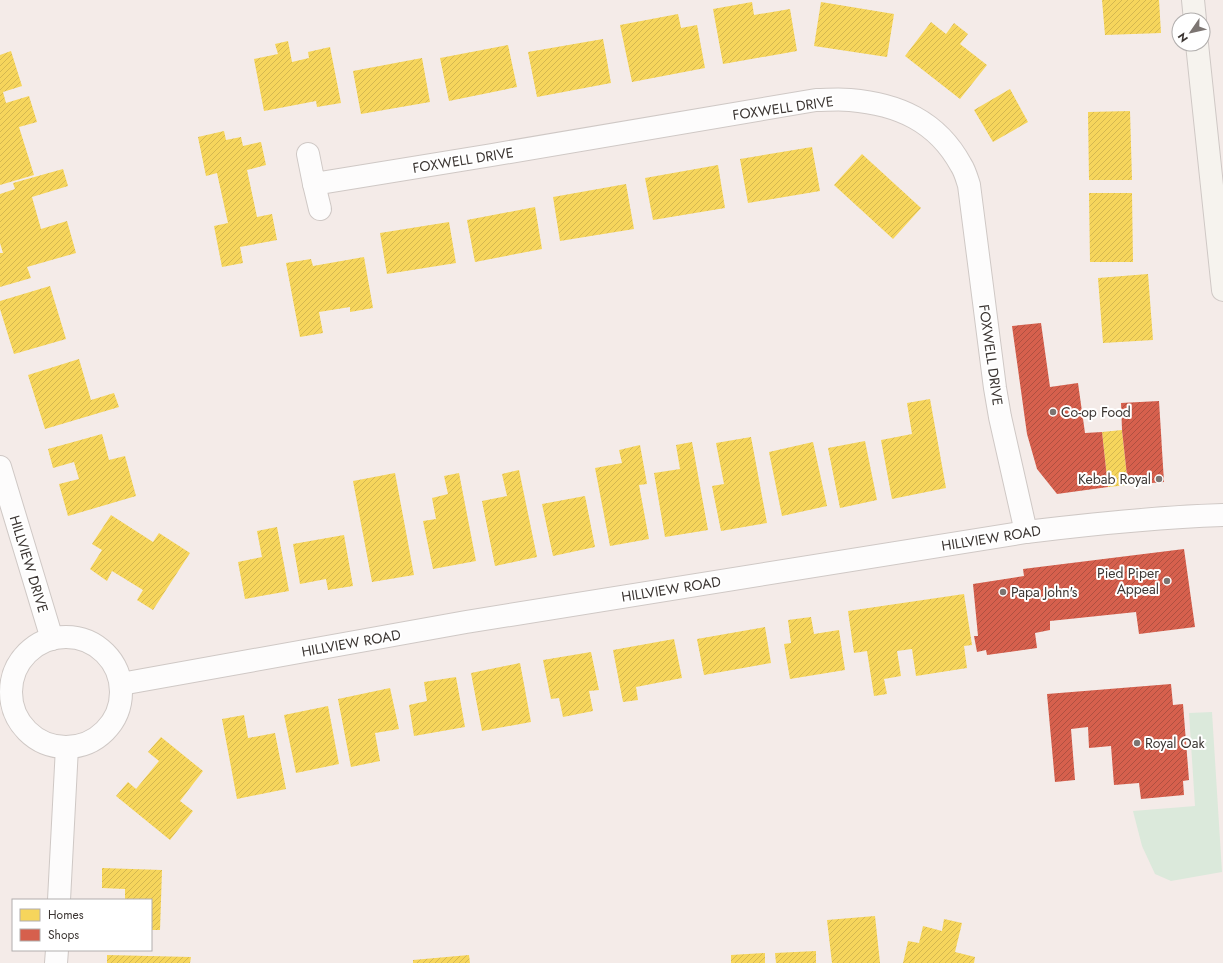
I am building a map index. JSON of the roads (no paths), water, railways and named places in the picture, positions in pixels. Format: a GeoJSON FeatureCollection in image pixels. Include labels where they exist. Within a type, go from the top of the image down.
{"type":"FeatureCollection","features":[{"type":"Feature","properties":{"kind":"street"},"geometry":{"type":"LineString","coordinates":[[1193,0],[1194,12]]}},
{"type":"Feature","properties":{"kind":"street"},"geometry":{"type":"LineString","coordinates":[[1198,52],[1223,290]]}},
{"type":"Feature","properties":{"kind":"street","name":"FOXWELL DRIVE"},"geometry":{"type":"LineString","coordinates":[[314,184],[816,100],[848,99],[877,103],[902,111],[920,120],[938,134],[951,149],[962,166],[969,185],[995,388],[1004,438],[1026,532]]}},
{"type":"Feature","properties":{"kind":"street"},"geometry":{"type":"LineString","coordinates":[[308,154],[320,209]]}},
{"type":"Feature","properties":{"kind":"street","name":"HILLVIEW DRIVE"},"geometry":{"type":"LineString","coordinates":[[0,467],[52,639]]}},
{"type":"Feature","properties":{"kind":"street","name":"HILLVIEW ROAD"},"geometry":{"type":"LineString","coordinates":[[121,684],[466,622],[1026,532],[1098,523],[1172,517],[1223,515]]}},
{"type":"Feature","properties":{"kind":"street"},"geometry":{"type":"LineString","coordinates":[[66,636],[84,639],[96,645],[109,657],[117,670],[121,684],[121,699],[116,716],[108,728],[94,740],[80,746],[67,747],[50,745],[36,738],[25,729],[6,701],[15,671],[24,657],[39,644],[52,639],[66,636]]}},
{"type":"Feature","properties":{"kind":"street"},"geometry":{"type":"LineString","coordinates":[[59,899],[67,747]]}},
{"type":"Feature","properties":{"kind":"street"},"geometry":{"type":"LineString","coordinates":[[56,963],[57,951]]}},
{"type":"Feature","properties":{"kind":"place","name":"Co-op Food"},"geometry":{"type":"Point","coordinates":[1053,412]}},
{"type":"Feature","properties":{"kind":"place","name":"Kebab Royal"},"geometry":{"type":"Point","coordinates":[1159,479]}},
{"type":"Feature","properties":{"kind":"place","name":"Pied Piper Appeal"},"geometry":{"type":"Point","coordinates":[1167,581]}},
{"type":"Feature","properties":{"kind":"place","name":"Papa John's"},"geometry":{"type":"Point","coordinates":[1003,592]}},
{"type":"Feature","properties":{"kind":"place","name":"Royal Oak"},"geometry":{"type":"Point","coordinates":[1137,743]}}]}
